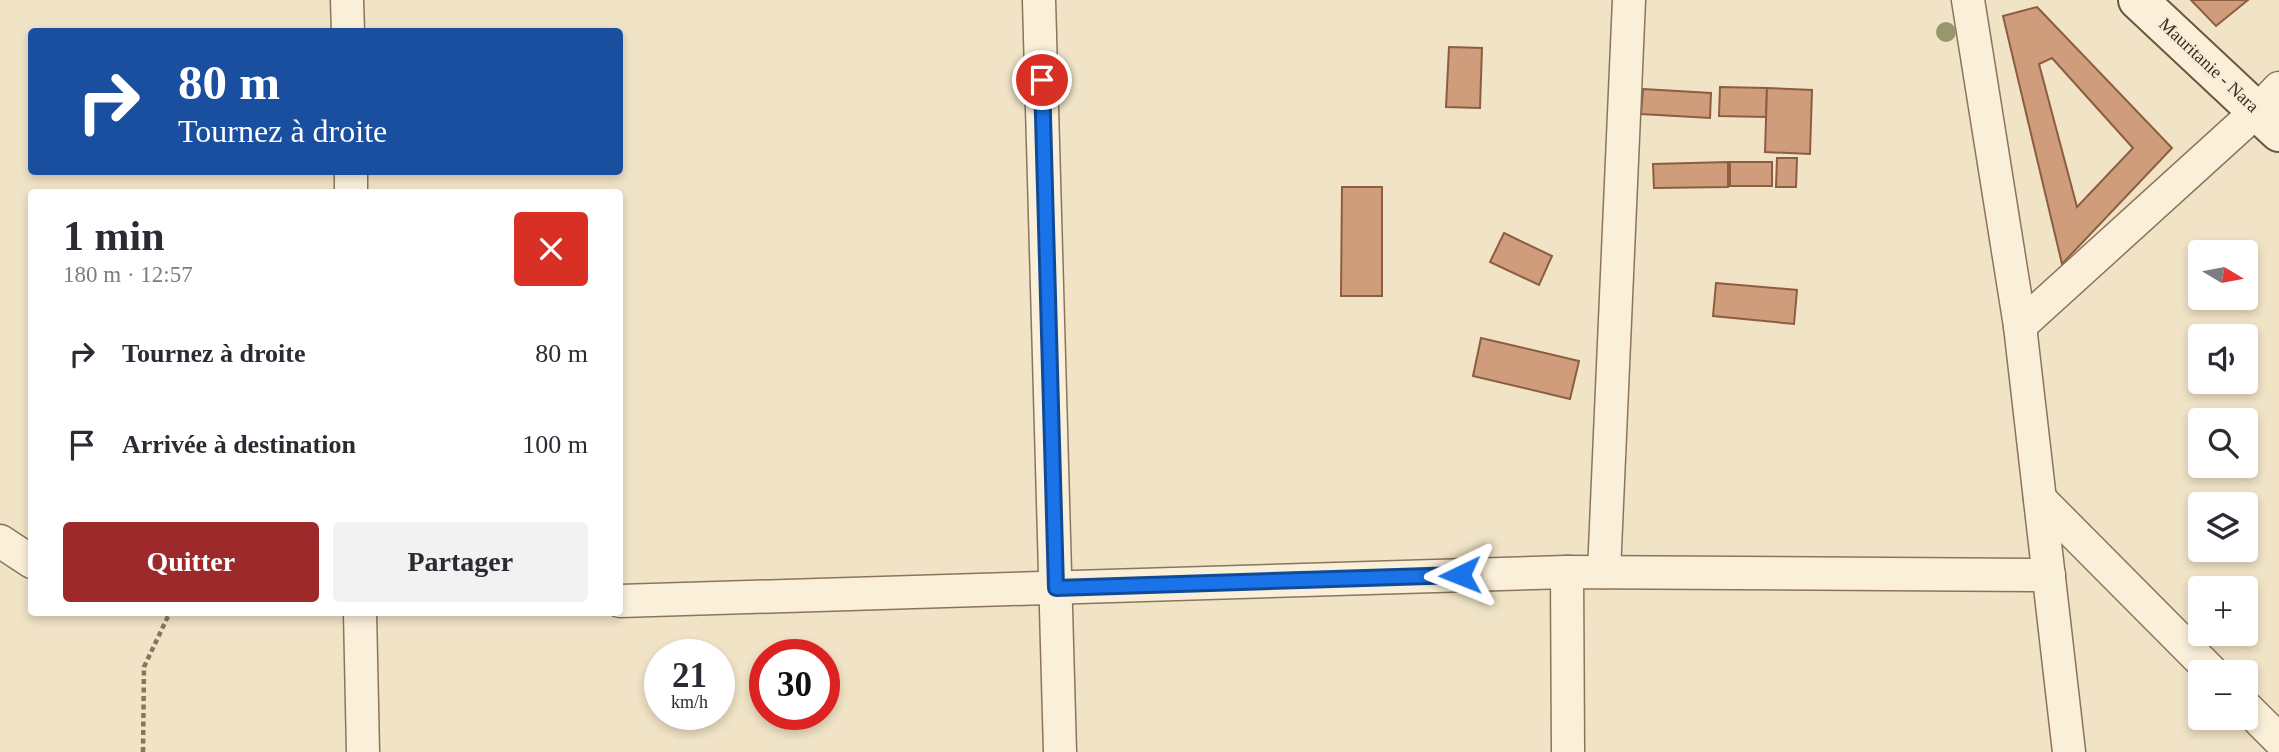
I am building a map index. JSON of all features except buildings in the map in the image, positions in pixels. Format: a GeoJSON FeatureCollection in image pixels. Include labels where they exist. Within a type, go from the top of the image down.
{"type":"FeatureCollection","features":[{"type":"Feature","properties":{"kind":"main road","name":"Mauritanie - Nara"},"geometry":{"type":"LineString","coordinates":[[2138,0],[2272,110]]}},
{"type":"Feature","properties":{"kind":"street"},"geometry":{"type":"LineString","coordinates":[[347,0],[348,28]]}},
{"type":"Feature","properties":{"kind":"street"},"geometry":{"type":"LineString","coordinates":[[1039,0],[1060,752]]}},
{"type":"Feature","properties":{"kind":"street"},"geometry":{"type":"LineString","coordinates":[[1604,572],[1629,0]]}},
{"type":"Feature","properties":{"kind":"street"},"geometry":{"type":"LineString","coordinates":[[1968,0],[2020,326],[2069,752]]}},
{"type":"Feature","properties":{"kind":"street"},"geometry":{"type":"LineString","coordinates":[[2020,326],[2272,110]]}},
{"type":"Feature","properties":{"kind":"street"},"geometry":{"type":"LineString","coordinates":[[2040,499],[2200,660]]}},
{"type":"Feature","properties":{"kind":"street"},"geometry":{"type":"LineString","coordinates":[[0,541],[28,559]]}},
{"type":"Feature","properties":{"kind":"street"},"geometry":{"type":"LineString","coordinates":[[1567,572],[1568,752]]}},
{"type":"Feature","properties":{"kind":"street"},"geometry":{"type":"LineString","coordinates":[[623,601],[1567,572],[2049,575]]}},
{"type":"Feature","properties":{"kind":"street"},"geometry":{"type":"LineString","coordinates":[[360,616],[363,752]]}},
{"type":"Feature","properties":{"kind":"street"},"geometry":{"type":"LineString","coordinates":[[2258,719],[2279,740]]}},
{"type":"Feature","properties":{"kind":"path"},"geometry":{"type":"LineString","coordinates":[[143,752],[144,667],[168,616]]}},
{"type":"Feature","properties":{"kind":"route"},"geometry":{"type":"LineString","coordinates":[[1042,80],[1056,588],[1460,575]]}}]}
